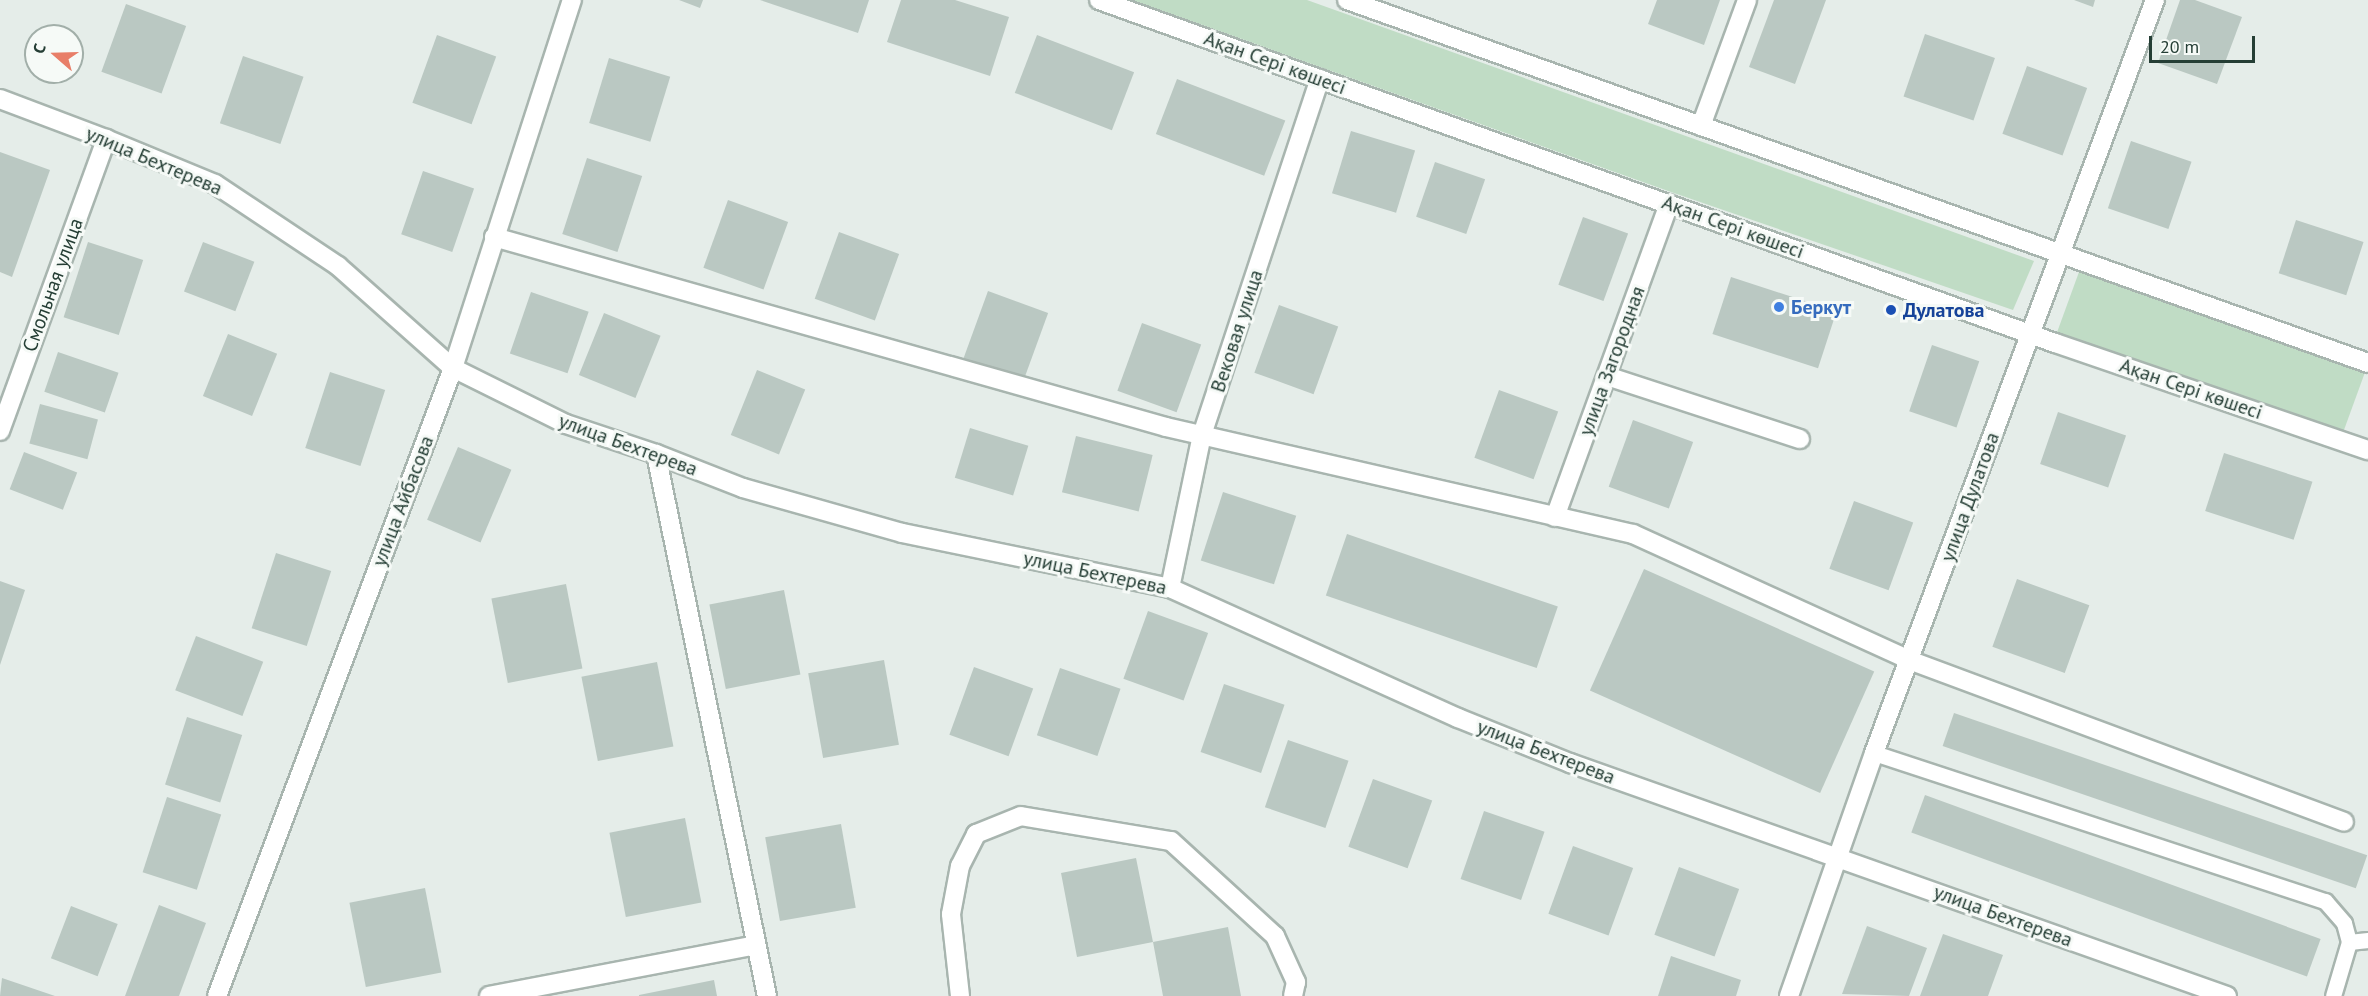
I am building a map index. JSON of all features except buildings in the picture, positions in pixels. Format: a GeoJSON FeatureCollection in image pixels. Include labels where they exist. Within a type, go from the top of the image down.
{"type":"FeatureCollection","features":[{"type":"Feature","properties":{"kind":"street","name":"улица Айбасова"},"geometry":{"type":"LineString","coordinates":[[217,996],[453,368],[572,0]]}},
{"type":"Feature","properties":{"kind":"street","name":"Ақан Сері көшесі"},"geometry":{"type":"LineString","coordinates":[[1099,0],[2031,334],[2368,450]]}},
{"type":"Feature","properties":{"kind":"street"},"geometry":{"type":"LineString","coordinates":[[1350,0],[2368,363]]}},
{"type":"Feature","properties":{"kind":"street"},"geometry":{"type":"LineString","coordinates":[[1701,126],[1747,0]]}},
{"type":"Feature","properties":{"kind":"street","name":"улица Дулатова"},"geometry":{"type":"LineString","coordinates":[[1789,996],[1874,753],[2155,0]]}},
{"type":"Feature","properties":{"kind":"street","name":"Вековая улица"},"geometry":{"type":"LineString","coordinates":[[1170,588],[1202,435],[1320,79]]}},
{"type":"Feature","properties":{"kind":"street","name":"улица Бехтерева"},"geometry":{"type":"LineString","coordinates":[[0,99],[215,184],[338,266],[453,368],[566,424],[656,454],[743,489],[902,533],[1170,588],[1458,718],[1570,763],[2227,996]]}},
{"type":"Feature","properties":{"kind":"street","name":"Смольная улица"},"geometry":{"type":"LineString","coordinates":[[0,431],[106,139]]}},
{"type":"Feature","properties":{"kind":"street","name":"улица Загородная"},"geometry":{"type":"LineString","coordinates":[[1555,517],[1669,204]]}},
{"type":"Feature","properties":{"kind":"street"},"geometry":{"type":"LineString","coordinates":[[494,237],[890,351],[1202,435],[1633,534],[1909,660],[2344,822]]}},
{"type":"Feature","properties":{"kind":"street"},"geometry":{"type":"LineString","coordinates":[[1606,376],[1800,439]]}},
{"type":"Feature","properties":{"kind":"street"},"geometry":{"type":"LineString","coordinates":[[656,454],[767,996]]}},
{"type":"Feature","properties":{"kind":"street"},"geometry":{"type":"LineString","coordinates":[[960,996],[951,914],[960,866],[976,834],[1021,816],[1171,841],[1275,936],[1296,982],[1293,996]]}},
{"type":"Feature","properties":{"kind":"street"},"geometry":{"type":"LineString","coordinates":[[489,996],[756,945]]}},
{"type":"Feature","properties":{"kind":"lane"},"geometry":{"type":"LineString","coordinates":[[1874,753],[2325,900],[2344,923],[2349,942],[2333,996]]}},
{"type":"Feature","properties":{"kind":"lane"},"geometry":{"type":"LineString","coordinates":[[2349,942],[2368,940]]}},
{"type":"Feature","properties":{"kind":"green space"},"geometry":{"type":"Polygon","coordinates":[[[1132,0],[1307,0],[2034,261],[2013,310],[1671,192],[1132,0]]]}},
{"type":"Feature","properties":{"kind":"green space"},"geometry":{"type":"Polygon","coordinates":[[[2083,261],[2368,365],[2338,446],[2053,343],[2083,261]]]}},
{"type":"Feature","properties":{"kind":"place","name":"Беркут"},"geometry":{"type":"Point","coordinates":[1779,307]}},
{"type":"Feature","properties":{"kind":"place","name":"Дулатова"},"geometry":{"type":"Point","coordinates":[1891,310]}}]}
